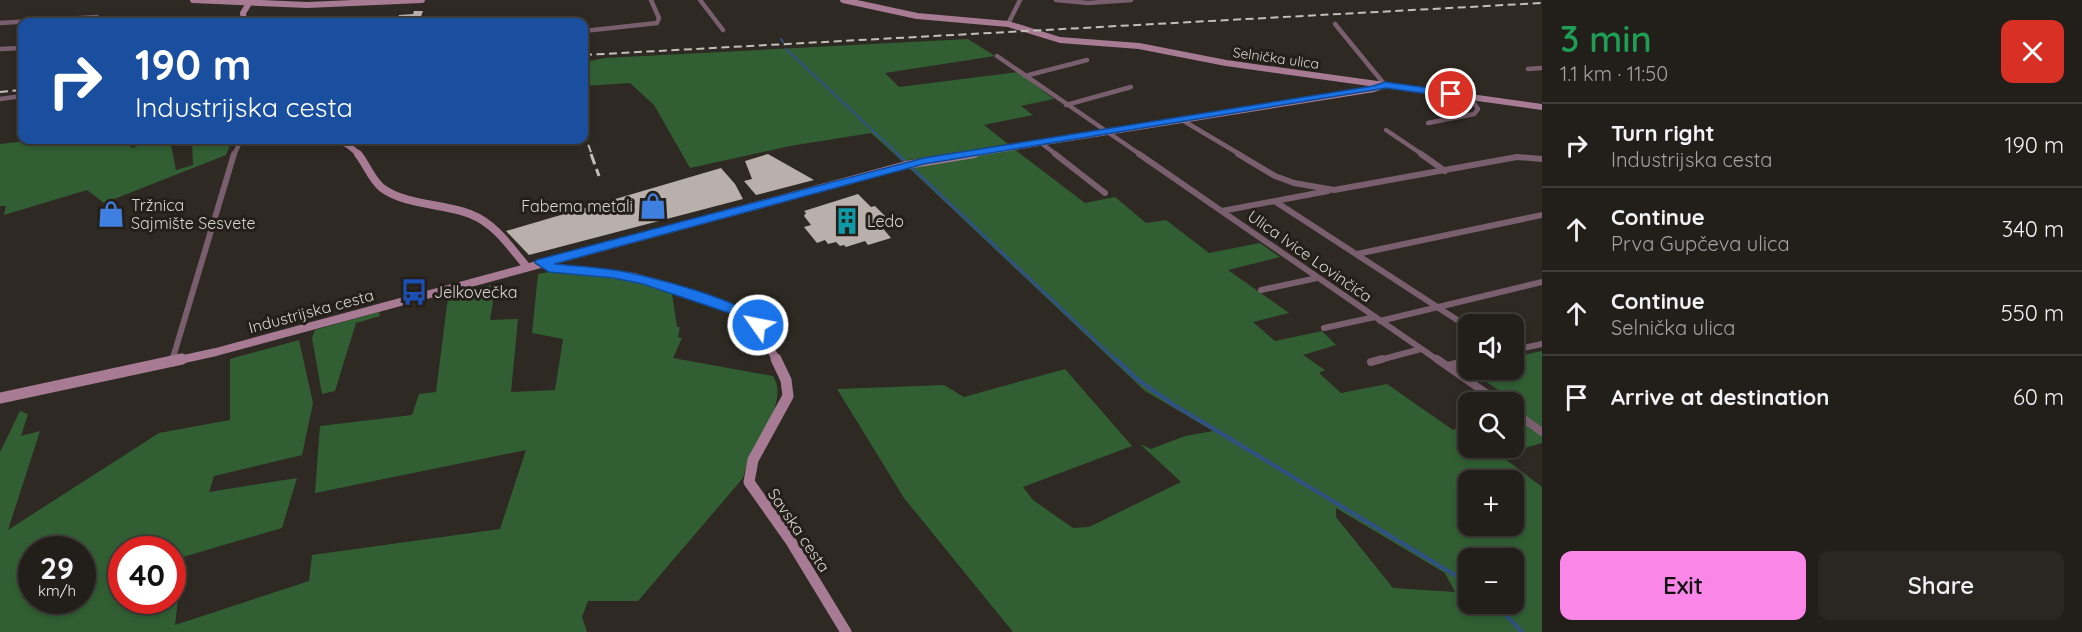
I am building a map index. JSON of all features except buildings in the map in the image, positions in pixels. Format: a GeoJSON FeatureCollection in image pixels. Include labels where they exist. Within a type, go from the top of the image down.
{"type":"FeatureCollection","features":[{"type":"Feature","properties":{"kind":"street"},"geometry":{"type":"LineString","coordinates":[[193,0],[248,5],[321,6],[422,0]]}},
{"type":"Feature","properties":{"kind":"street"},"geometry":{"type":"LineString","coordinates":[[588,31],[657,24],[659,18],[651,0]]}},
{"type":"Feature","properties":{"kind":"street"},"geometry":{"type":"LineString","coordinates":[[700,0],[723,30]]}},
{"type":"Feature","properties":{"kind":"street","name":"Selnička ulica"},"geometry":{"type":"LineString","coordinates":[[843,0],[917,16],[1008,24],[1060,40],[1139,46],[1226,63],[1542,107]]}},
{"type":"Feature","properties":{"kind":"street"},"geometry":{"type":"LineString","coordinates":[[1008,24],[1020,0]]}},
{"type":"Feature","properties":{"kind":"street"},"geometry":{"type":"LineString","coordinates":[[1056,0],[1088,3],[1131,0]]}},
{"type":"Feature","properties":{"kind":"street"},"geometry":{"type":"LineString","coordinates":[[244,18],[243,13],[248,5]]}},
{"type":"Feature","properties":{"kind":"street"},"geometry":{"type":"LineString","coordinates":[[0,23],[18,22]]}},
{"type":"Feature","properties":{"kind":"street"},"geometry":{"type":"LineString","coordinates":[[1335,24],[1385,85]]}},
{"type":"Feature","properties":{"kind":"street"},"geometry":{"type":"LineString","coordinates":[[0,49],[18,48]]}},
{"type":"Feature","properties":{"kind":"street","name":"Ulica Ivice Lovinčića"},"geometry":{"type":"LineString","coordinates":[[997,56],[1485,392]]}},
{"type":"Feature","properties":{"kind":"street"},"geometry":{"type":"LineString","coordinates":[[1025,76],[1087,60]]}},
{"type":"Feature","properties":{"kind":"street"},"geometry":{"type":"LineString","coordinates":[[1528,69],[1542,68]]}},
{"type":"Feature","properties":{"kind":"street","name":"Industrijska cesta"},"geometry":{"type":"LineString","coordinates":[[0,398],[171,363],[909,164],[1374,89],[1385,85]]}},
{"type":"Feature","properties":{"kind":"street"},"geometry":{"type":"LineString","coordinates":[[1066,105],[1131,87]]}},
{"type":"Feature","properties":{"kind":"street"},"geometry":{"type":"LineString","coordinates":[[1428,123],[1474,114],[1478,109],[1470,96]]}},
{"type":"Feature","properties":{"kind":"street"},"geometry":{"type":"LineString","coordinates":[[0,99],[18,97]]}},
{"type":"Feature","properties":{"kind":"street"},"geometry":{"type":"LineString","coordinates":[[1182,120],[1275,176],[1294,183],[1334,190]]}},
{"type":"Feature","properties":{"kind":"street"},"geometry":{"type":"LineString","coordinates":[[1386,130],[1445,171]]}},
{"type":"Feature","properties":{"kind":"street"},"geometry":{"type":"LineString","coordinates":[[1041,143],[1105,193]]}},
{"type":"Feature","properties":{"kind":"street"},"geometry":{"type":"LineString","coordinates":[[171,363],[234,155],[240,144]]}},
{"type":"Feature","properties":{"kind":"street"},"geometry":{"type":"LineString","coordinates":[[346,144],[356,149],[382,188],[394,194],[480,218],[492,227],[527,267]]}},
{"type":"Feature","properties":{"kind":"street"},"geometry":{"type":"LineString","coordinates":[[1222,211],[1517,157],[1542,159]]}},
{"type":"Feature","properties":{"kind":"street"},"geometry":{"type":"LineString","coordinates":[[1276,202],[1458,321]]}},
{"type":"Feature","properties":{"kind":"street"},"geometry":{"type":"LineString","coordinates":[[1356,254],[1542,215]]}},
{"type":"Feature","properties":{"kind":"street","name":"Savska cesta"},"geometry":{"type":"LineString","coordinates":[[541,263],[549,267],[645,280],[733,309],[756,322],[786,380],[788,396],[753,460],[749,482],[790,540],[846,632]]}},
{"type":"Feature","properties":{"kind":"street"},"geometry":{"type":"LineString","coordinates":[[1261,290],[1317,278]]}},
{"type":"Feature","properties":{"kind":"street"},"geometry":{"type":"LineString","coordinates":[[1324,328],[1436,307],[1542,282]]}},
{"type":"Feature","properties":{"kind":"street"},"geometry":{"type":"LineString","coordinates":[[1524,348],[1542,344]]}},
{"type":"Feature","properties":{"kind":"street"},"geometry":{"type":"LineString","coordinates":[[1371,362],[1421,349]]}},
{"type":"Feature","properties":{"kind":"street"},"geometry":{"type":"LineString","coordinates":[[1448,366],[1458,364]]}},
{"type":"Feature","properties":{"kind":"street"},"geometry":{"type":"LineString","coordinates":[[1524,419],[1542,432]]}},
{"type":"Feature","properties":{"kind":"green space"},"geometry":{"type":"Polygon","coordinates":[[[968,39],[995,56],[885,73],[899,87],[1018,72],[1054,99],[1021,106],[1033,115],[984,125],[1008,144],[902,161],[871,133],[790,146],[690,168],[654,105],[630,83],[588,86],[588,61],[605,58],[968,39]]]}},
{"type":"Feature","properties":{"kind":"green space"},"geometry":{"type":"Polygon","coordinates":[[[18,142],[18,144],[128,144],[132,148],[143,144],[171,144],[176,170],[193,165],[192,144],[230,144],[226,155],[104,203],[87,190],[4,215],[6,206],[0,206],[0,144],[18,142]]]}},
{"type":"Feature","properties":{"kind":"green space"},"geometry":{"type":"Polygon","coordinates":[[[1014,149],[1085,203],[1115,197],[1146,223],[1166,220],[1209,253],[1260,243],[1280,257],[1228,270],[1289,313],[1253,322],[1275,341],[1322,331],[1336,345],[1303,355],[1325,370],[1319,373],[1341,393],[1387,384],[1453,430],[1458,428],[1458,458],[1504,458],[1520,470],[1458,470],[1458,536],[1524,536],[1524,473],[1542,487],[1542,632],[1013,632],[904,498],[837,389],[944,385],[964,397],[1065,369],[1132,446],[1023,487],[1033,500],[1073,528],[1089,527],[1181,482],[1140,444],[1151,449],[1185,436],[1213,431],[1145,391],[908,167],[1014,149]],[[1336,508],[1336,517],[1393,588],[1455,592],[1445,573],[1336,508]]]}},
{"type":"Feature","properties":{"kind":"green space"},"geometry":{"type":"Polygon","coordinates":[[[555,271],[633,280],[672,294],[677,327],[680,327],[678,337],[682,338],[673,358],[773,376],[777,387],[777,399],[773,412],[743,478],[638,601],[588,601],[582,617],[587,632],[0,632],[0,452],[20,411],[28,414],[21,436],[40,431],[8,530],[159,433],[230,420],[230,359],[299,340],[313,403],[302,455],[214,476],[209,492],[297,478],[282,528],[186,556],[186,536],[108,536],[108,614],[176,614],[175,625],[309,581],[312,555],[500,529],[526,450],[315,493],[320,426],[412,415],[419,394],[436,392],[448,297],[496,284],[490,320],[518,319],[511,392],[555,390],[563,339],[532,333],[538,274],[555,271]]]}},
{"type":"Feature","properties":{"kind":"green space"},"geometry":{"type":"Polygon","coordinates":[[[379,312],[380,316],[356,323],[335,391],[322,394],[312,338],[315,330],[379,312]]]}},
{"type":"Feature","properties":{"kind":"green space"},"geometry":{"type":"Polygon","coordinates":[[[1542,351],[1542,428],[1524,416],[1524,392],[1501,392],[1484,380],[1524,380],[1524,355],[1542,351]]]}},
{"type":"Feature","properties":{"kind":"green space"},"geometry":{"type":"Polygon","coordinates":[[[1524,422],[1542,435],[1542,443],[1524,448],[1524,422]]]}},
{"type":"Feature","properties":{"kind":"waterway"},"geometry":{"type":"LineString","coordinates":[[786,49],[899,155]]}},
{"type":"Feature","properties":{"kind":"waterway"},"geometry":{"type":"LineString","coordinates":[[897,154],[907,163]]}},
{"type":"Feature","properties":{"kind":"waterway"},"geometry":{"type":"LineString","coordinates":[[911,167],[1117,361]]}},
{"type":"Feature","properties":{"kind":"waterway"},"geometry":{"type":"LineString","coordinates":[[1116,359],[1138,380],[1176,406],[1458,577]]}},
{"type":"Feature","properties":{"kind":"waterway"},"geometry":{"type":"LineString","coordinates":[[1505,614],[1522,632]]}},
{"type":"Feature","properties":{"kind":"railway"},"geometry":{"type":"LineString","coordinates":[[588,55],[1542,3]]}},
{"type":"Feature","properties":{"kind":"railway"},"geometry":{"type":"LineString","coordinates":[[0,92],[18,90]]}},
{"type":"Feature","properties":{"kind":"railway"},"geometry":{"type":"LineString","coordinates":[[588,144],[592,155]]}},
{"type":"Feature","properties":{"kind":"railway"},"geometry":{"type":"LineString","coordinates":[[591,154],[599,176]]}},
{"type":"Feature","properties":{"kind":"place","name":"Fabema metali"},"geometry":{"type":"Point","coordinates":[653,206]}},
{"type":"Feature","properties":{"kind":"place","name":"Tržnica Sajmište Sesvete"},"geometry":{"type":"Point","coordinates":[111,214]}},
{"type":"Feature","properties":{"kind":"place","name":"Ledo"},"geometry":{"type":"Point","coordinates":[847,221]}},
{"type":"Feature","properties":{"kind":"place","name":"Jelkovečka"},"geometry":{"type":"Point","coordinates":[414,292]}},
{"type":"Feature","properties":{"kind":"route"},"geometry":{"type":"LineString","coordinates":[[758,325],[740,311],[645,280],[549,267],[541,263],[924,161],[1374,89],[1385,85],[1451,94]]}}]}
